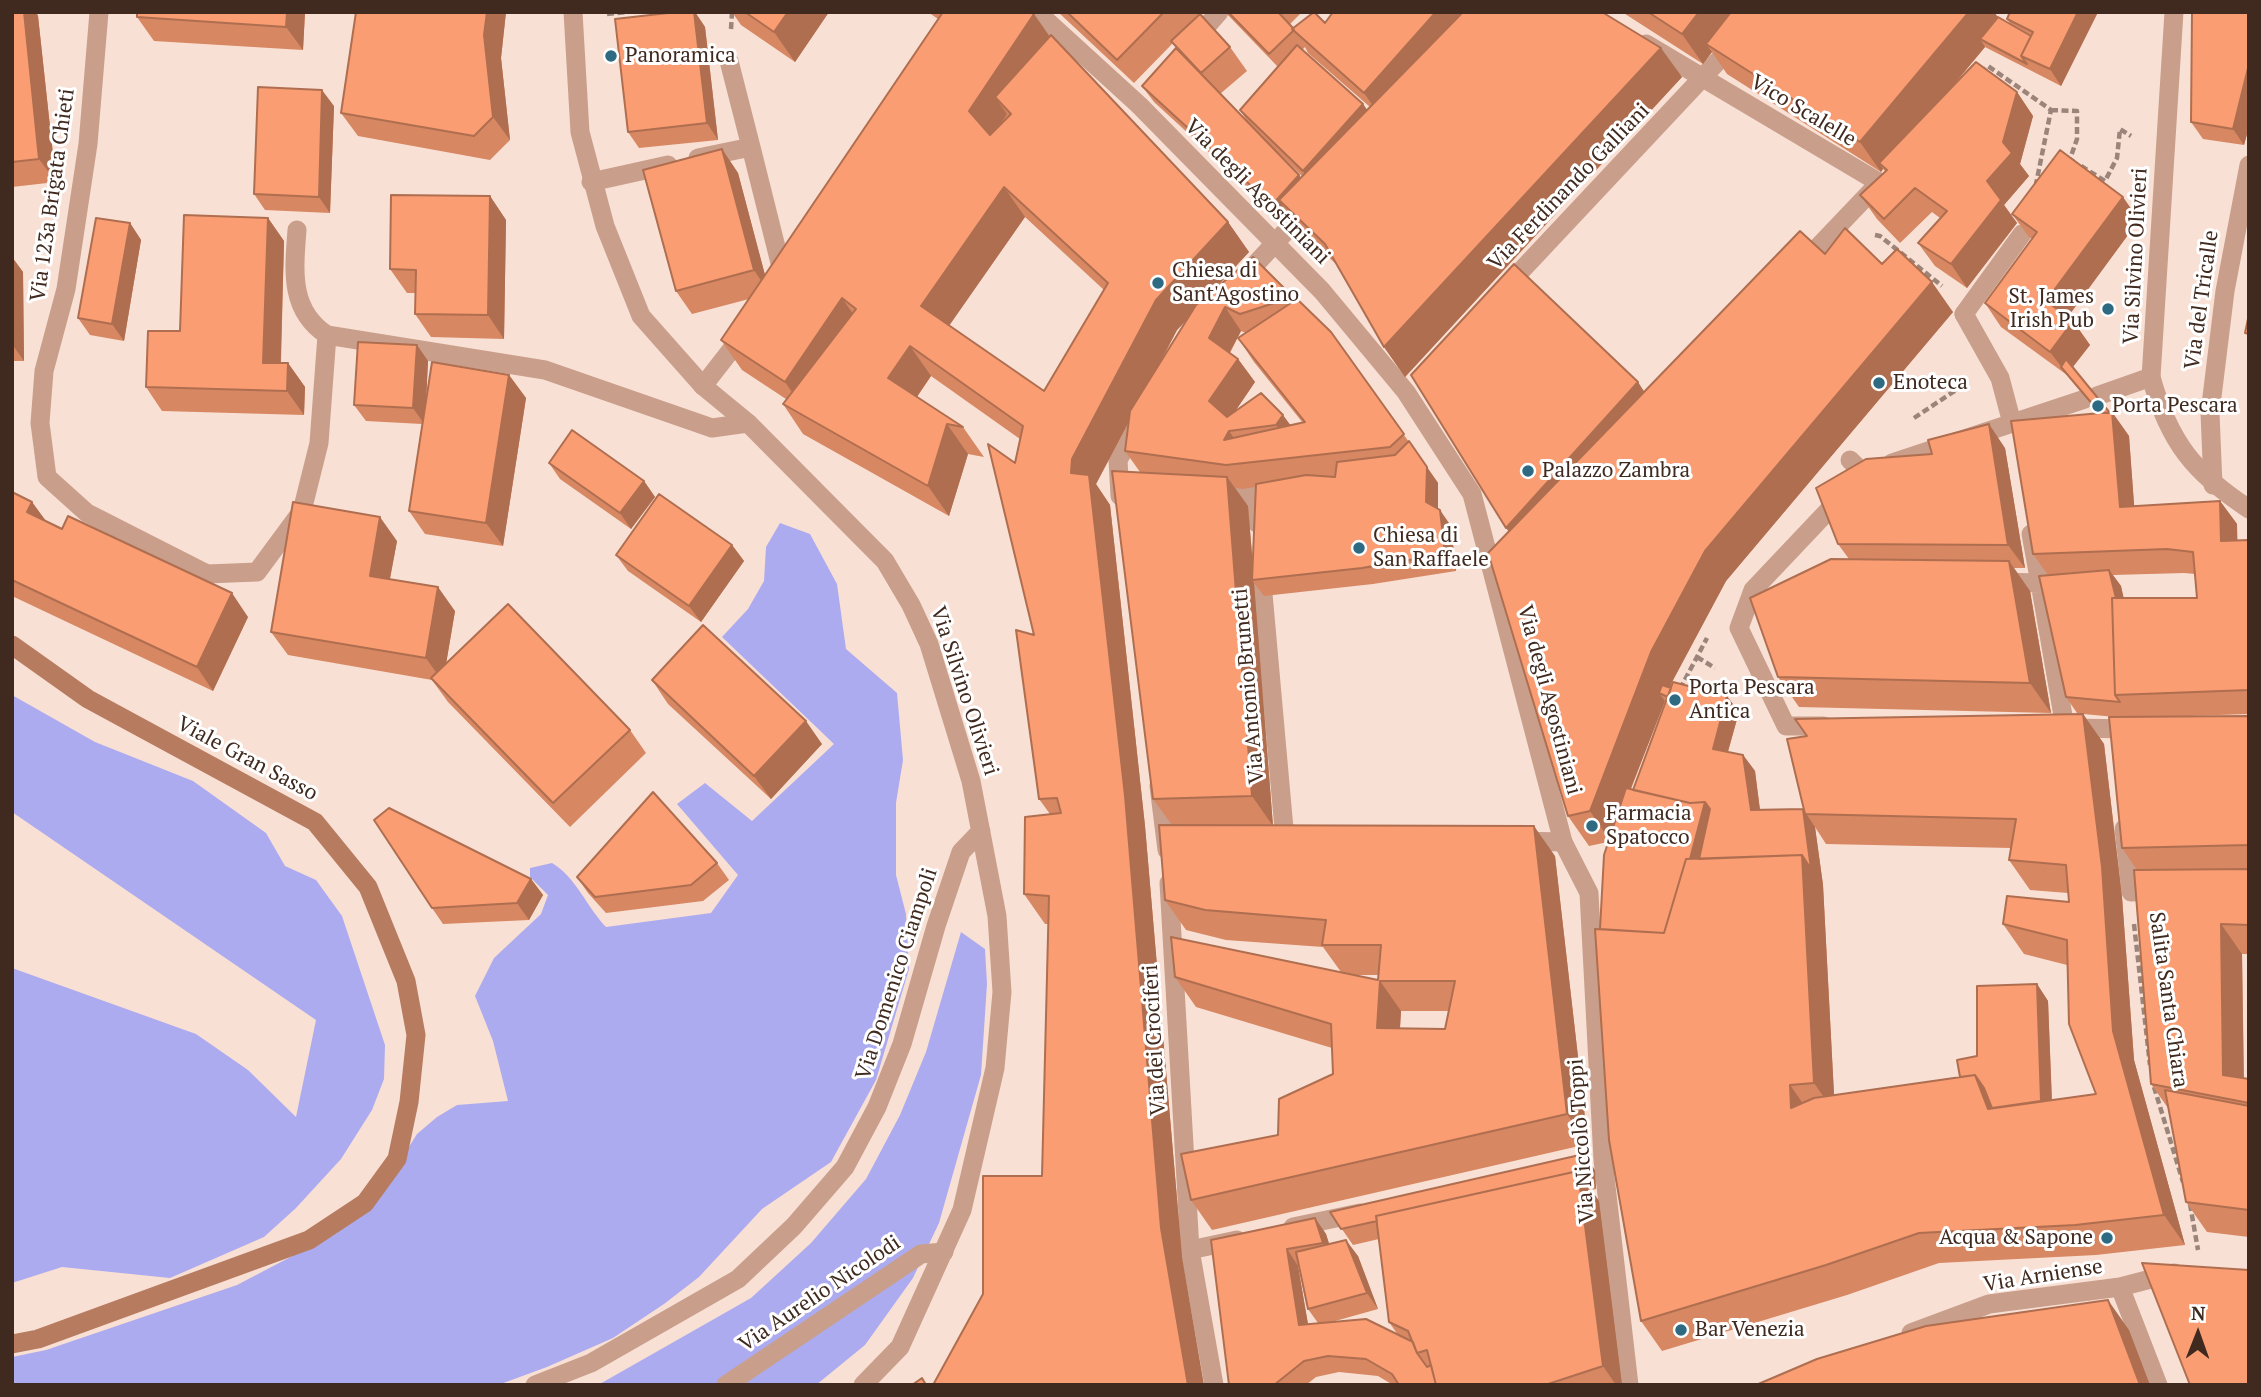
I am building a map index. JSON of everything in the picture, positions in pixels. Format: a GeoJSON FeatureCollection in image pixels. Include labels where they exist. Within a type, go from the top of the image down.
{"type":"FeatureCollection","features":[{"type":"Feature","properties":{"kind":"main road","name":"Viale Gran Sasso"},"geometry":{"type":"LineString","coordinates":[[12,645],[88,699],[316,822],[368,887],[406,981],[416,1035],[410,1102],[397,1159],[365,1203],[309,1240],[38,1339],[12,1344]]}},
{"type":"Feature","properties":{"kind":"street","name":"Via 123a Brigata Chieti"},"geometry":{"type":"LineString","coordinates":[[99,12],[88,144],[66,289],[44,370],[40,423],[47,477],[87,513],[207,574],[257,572],[302,511],[319,443],[327,335]]}},
{"type":"Feature","properties":{"kind":"street","name":"Via Silvino Olivieri"},"geometry":{"type":"LineString","coordinates":[[573,12],[580,132],[591,182],[605,226],[641,316],[703,386],[748,423],[885,561],[911,605],[929,644],[954,723],[981,831],[997,916],[1000,1030],[995,1068],[962,1210],[900,1348],[863,1385]]}},
{"type":"Feature","properties":{"kind":"street","name":"Via degli Agostiniani"},"geometry":{"type":"LineString","coordinates":[[1038,12],[1144,100],[1411,387],[1472,494],[1563,842],[1589,893]]}},
{"type":"Feature","properties":{"kind":"street"},"geometry":{"type":"LineString","coordinates":[[1183,54],[1219,12]]}},
{"type":"Feature","properties":{"kind":"street","name":"Via Ferdinando Galliani"},"geometry":{"type":"LineString","coordinates":[[1493,301],[1764,12]]}},
{"type":"Feature","properties":{"kind":"street","name":"Via Silvino Olivieri"},"geometry":{"type":"LineString","coordinates":[[2174,12],[2151,377],[2161,411],[2190,460],[2213,485],[2249,509]]}},
{"type":"Feature","properties":{"kind":"street","name":"Vico Scalelle"},"geometry":{"type":"LineString","coordinates":[[1625,32],[1880,183]]}},
{"type":"Feature","properties":{"kind":"street"},"geometry":{"type":"LineString","coordinates":[[729,61],[786,285],[778,295]]}},
{"type":"Feature","properties":{"kind":"street"},"geometry":{"type":"LineString","coordinates":[[591,182],[751,147]]}},
{"type":"Feature","properties":{"kind":"street"},"geometry":{"type":"LineString","coordinates":[[1784,283],[1898,164]]}},
{"type":"Feature","properties":{"kind":"street","name":"Via del Tricalle"},"geometry":{"type":"LineString","coordinates":[[2213,485],[2210,413],[2249,165]]}},
{"type":"Feature","properties":{"kind":"street"},"geometry":{"type":"LineString","coordinates":[[1230,293],[1323,192]]}},
{"type":"Feature","properties":{"kind":"street"},"geometry":{"type":"LineString","coordinates":[[297,230],[296,293],[314,326],[327,335],[545,370],[712,428],[748,423]]}},
{"type":"Feature","properties":{"kind":"street"},"geometry":{"type":"LineString","coordinates":[[2016,446],[2000,378],[1964,314],[2022,234]]}},
{"type":"Feature","properties":{"kind":"street"},"geometry":{"type":"LineString","coordinates":[[703,386],[761,314]]}},
{"type":"Feature","properties":{"kind":"street"},"geometry":{"type":"LineString","coordinates":[[1840,726],[1786,726],[1739,628],[1754,590],[1857,466],[2012,423],[2151,377]]}},
{"type":"Feature","properties":{"kind":"street"},"geometry":{"type":"LineString","coordinates":[[1123,516],[1126,489],[1118,460],[1144,413]]}},
{"type":"Feature","properties":{"kind":"street","name":"Via Antonio Brunetti"},"geometry":{"type":"LineString","coordinates":[[1200,493],[1255,495],[1292,840],[1259,840]]}},
{"type":"Feature","properties":{"kind":"street"},"geometry":{"type":"LineString","coordinates":[[2028,514],[2040,583],[2058,727],[2115,735],[2155,729]]}},
{"type":"Feature","properties":{"kind":"street"},"geometry":{"type":"LineString","coordinates":[[1495,583],[1514,563]]}},
{"type":"Feature","properties":{"kind":"street"},"geometry":{"type":"LineString","coordinates":[[1973,581],[2040,583]]}},
{"type":"Feature","properties":{"kind":"street"},"geometry":{"type":"LineString","coordinates":[[1739,628],[1760,613]]}},
{"type":"Feature","properties":{"kind":"street","name":"Via dei Crociferi"},"geometry":{"type":"LineString","coordinates":[[1158,772],[1173,840],[1190,1250],[1214,1385]]}},
{"type":"Feature","properties":{"kind":"street","name":"Salita Santa Chiara"},"geometry":{"type":"LineString","coordinates":[[2123,810],[2130,892]]}},
{"type":"Feature","properties":{"kind":"street","name":"Via Domenico Ciampoli"},"geometry":{"type":"LineString","coordinates":[[535,1385],[591,1363],[738,1279],[794,1226],[845,1167],[877,1107],[902,1044],[936,926],[961,852],[981,831]]}},
{"type":"Feature","properties":{"kind":"street"},"geometry":{"type":"LineString","coordinates":[[1498,841],[1563,842]]}},
{"type":"Feature","properties":{"kind":"street"},"geometry":{"type":"LineString","coordinates":[[2130,892],[2183,891]]}},
{"type":"Feature","properties":{"kind":"street","name":"Via Niccolò Toppi"},"geometry":{"type":"LineString","coordinates":[[1589,893],[1597,1161],[1629,1385]]}},
{"type":"Feature","properties":{"kind":"street"},"geometry":{"type":"LineString","coordinates":[[1190,1250],[1376,1209]]}},
{"type":"Feature","properties":{"kind":"street","name":"Via Aurelio Nicolodi"},"geometry":{"type":"LineString","coordinates":[[726,1385],[922,1254],[944,1252]]}},
{"type":"Feature","properties":{"kind":"street","name":"Via Arniense"},"geometry":{"type":"LineString","coordinates":[[1887,1342],[1989,1304],[2120,1287],[2163,1274],[2201,1272]]}},
{"type":"Feature","properties":{"kind":"street"},"geometry":{"type":"LineString","coordinates":[[2120,1287],[2158,1385]]}},
{"type":"Feature","properties":{"kind":"path"},"geometry":{"type":"LineString","coordinates":[[1975,80],[1988,66],[2051,110],[2077,111],[2077,139],[2070,159],[2105,181],[2117,158]]}},
{"type":"Feature","properties":{"kind":"path"},"geometry":{"type":"LineString","coordinates":[[2022,234],[2037,183],[2051,110]]}},
{"type":"Feature","properties":{"kind":"path"},"geometry":{"type":"LineString","coordinates":[[1895,247],[1938,281],[1964,314]]}},
{"type":"Feature","properties":{"kind":"path"},"geometry":{"type":"LineString","coordinates":[[1697,657],[1715,668]]}},
{"type":"Feature","properties":{"kind":"path","name":"Salita Santa Chiara"},"geometry":{"type":"LineString","coordinates":[[2130,892],[2151,1077],[2183,1183]]}},
{"type":"Feature","properties":{"kind":"path"},"geometry":{"type":"LineString","coordinates":[[2187,1196],[2195,1223],[2201,1272]]}},
{"type":"Feature","properties":{"kind":"shaded area"},"geometry":{"type":"Polygon","coordinates":[[[780,523],[810,534],[837,584],[846,649],[897,693],[903,760],[896,803],[896,875],[906,914],[909,969],[876,1080],[831,1162],[762,1209],[699,1277],[664,1304],[613,1338],[498,1385],[12,1385],[12,1357],[46,1350],[237,1285],[321,1241],[379,1195],[417,1134],[437,1117],[457,1105],[508,1101],[493,1041],[475,996],[494,958],[541,914],[548,895],[530,877],[530,868],[552,863],[560,869],[606,927],[711,913],[738,875],[677,804],[705,783],[752,821],[834,744],[722,637],[748,609],[764,581],[766,547],[780,523]]]}},
{"type":"Feature","properties":{"kind":"shaded area"},"geometry":{"type":"Polygon","coordinates":[[[12,695],[95,742],[193,781],[266,833],[285,866],[316,880],[342,916],[385,1045],[384,1079],[372,1110],[341,1159],[296,1208],[264,1237],[170,1278],[62,1267],[12,1283],[12,968],[196,1034],[248,1070],[296,1117],[316,1020],[12,812],[12,695]]]}},
{"type":"Feature","properties":{"kind":"shaded area"},"geometry":{"type":"Polygon","coordinates":[[[961,932],[985,949],[987,984],[981,1075],[939,1223],[913,1278],[865,1345],[816,1385],[598,1385],[751,1298],[811,1243],[866,1179],[900,1115],[926,1052],[961,932]]]}},
{"type":"Feature","properties":{"kind":"building"},"geometry":{"type":"Polygon","coordinates":[[[12,12],[24,12],[39,159],[12,162],[12,12]]]}},
{"type":"Feature","properties":{"kind":"building"},"geometry":{"type":"Polygon","coordinates":[[[137,12],[287,12],[286,27],[137,17],[137,12]]]}},
{"type":"Feature","properties":{"kind":"building"},"geometry":{"type":"Polygon","coordinates":[[[356,12],[487,12],[484,35],[493,117],[474,136],[341,113],[356,12]]]}},
{"type":"Feature","properties":{"kind":"building"},"geometry":{"type":"Polygon","coordinates":[[[694,12],[707,123],[628,132],[615,19],[694,12]]]}},
{"type":"Feature","properties":{"kind":"building"},"geometry":{"type":"Polygon","coordinates":[[[745,12],[788,12],[774,32],[745,12]]]}},
{"type":"Feature","properties":{"kind":"building"},"geometry":{"type":"Polygon","coordinates":[[[943,12],[1034,14],[969,111],[990,135],[1011,114],[995,97],[1051,35],[1228,222],[1156,300],[1072,459],[1071,473],[1089,475],[1125,796],[1161,1228],[1188,1385],[933,1385],[983,1294],[983,1176],[1042,1176],[1049,896],[1024,894],[1025,817],[1061,813],[1057,798],[1039,799],[1016,630],[1034,635],[988,444],[1015,463],[1023,426],[910,346],[888,378],[963,427],[947,424],[928,486],[783,404],[856,309],[842,298],[785,382],[721,340],[943,12]],[[1004,187],[921,306],[1044,391],[1108,283],[1004,187]]]}},
{"type":"Feature","properties":{"kind":"building"},"geometry":{"type":"Polygon","coordinates":[[[1067,12],[1164,12],[1117,60],[1067,12]]]}},
{"type":"Feature","properties":{"kind":"building"},"geometry":{"type":"Polygon","coordinates":[[[1228,12],[1278,12],[1294,30],[1269,54],[1228,12]]]}},
{"type":"Feature","properties":{"kind":"building"},"geometry":{"type":"Polygon","coordinates":[[[1314,12],[1325,23],[1333,12],[1436,12],[1364,93],[1292,29],[1314,12]]]}},
{"type":"Feature","properties":{"kind":"building"},"geometry":{"type":"Polygon","coordinates":[[[1463,12],[1602,12],[1661,48],[1384,347],[1325,244],[1279,200],[1463,12]]]}},
{"type":"Feature","properties":{"kind":"building"},"geometry":{"type":"Polygon","coordinates":[[[1648,12],[1699,12],[1682,34],[1648,12]]]}},
{"type":"Feature","properties":{"kind":"building"},"geometry":{"type":"Polygon","coordinates":[[[1731,12],[1969,12],[1860,142],[1706,44],[1731,12]]]}},
{"type":"Feature","properties":{"kind":"building"},"geometry":{"type":"Polygon","coordinates":[[[2010,12],[2078,12],[2050,69],[2021,56],[2033,32],[2007,19],[2010,12]]]}},
{"type":"Feature","properties":{"kind":"building"},"geometry":{"type":"Polygon","coordinates":[[[2192,12],[2249,12],[2249,64],[2233,129],[2191,122],[2192,12]]]}},
{"type":"Feature","properties":{"kind":"building"},"geometry":{"type":"Polygon","coordinates":[[[1200,14],[1230,47],[1201,73],[1171,41],[1200,14]]]}},
{"type":"Feature","properties":{"kind":"building"},"geometry":{"type":"Polygon","coordinates":[[[1998,17],[2031,36],[2021,56],[2027,64],[1980,39],[1998,17]]]}},
{"type":"Feature","properties":{"kind":"building"},"geometry":{"type":"Polygon","coordinates":[[[1297,45],[1363,104],[1303,171],[1240,110],[1297,45]]]}},
{"type":"Feature","properties":{"kind":"building"},"geometry":{"type":"Polygon","coordinates":[[[1176,48],[1299,175],[1272,205],[1142,86],[1176,48]]]}},
{"type":"Feature","properties":{"kind":"building"},"geometry":{"type":"Polygon","coordinates":[[[1976,62],[2017,92],[2003,142],[2012,153],[1987,181],[2001,200],[1951,264],[1918,243],[1947,211],[1915,188],[1884,219],[1860,195],[1887,170],[1879,163],[1976,62]]]}},
{"type":"Feature","properties":{"kind":"building"},"geometry":{"type":"Polygon","coordinates":[[[258,87],[322,90],[319,197],[254,194],[258,87]]]}},
{"type":"Feature","properties":{"kind":"building"},"geometry":{"type":"Polygon","coordinates":[[[722,149],[754,270],[676,291],[643,170],[722,149]]]}},
{"type":"Feature","properties":{"kind":"building"},"geometry":{"type":"Polygon","coordinates":[[[2060,150],[2123,197],[2046,301],[2073,321],[2050,352],[1985,303],[2037,232],[2012,214],[2060,150]]]}},
{"type":"Feature","properties":{"kind":"building"},"geometry":{"type":"Polygon","coordinates":[[[391,195],[490,196],[488,315],[415,314],[416,270],[390,269],[391,195]]]}},
{"type":"Feature","properties":{"kind":"building"},"geometry":{"type":"Polygon","coordinates":[[[184,215],[268,218],[263,363],[288,363],[287,391],[146,387],[148,331],[180,331],[184,215]]]}},
{"type":"Feature","properties":{"kind":"building"},"geometry":{"type":"Polygon","coordinates":[[[96,218],[130,223],[112,324],[78,318],[96,218]]]}},
{"type":"Feature","properties":{"kind":"building"},"geometry":{"type":"Polygon","coordinates":[[[1845,228],[1882,264],[1897,249],[1932,282],[1705,551],[1651,652],[1590,811],[1568,816],[1488,553],[1800,231],[1825,254],[1845,228]]]}},
{"type":"Feature","properties":{"kind":"building"},"geometry":{"type":"Polygon","coordinates":[[[1253,257],[1293,297],[1240,314],[1225,307],[1209,338],[1238,359],[1209,401],[1227,417],[1261,393],[1283,415],[1276,425],[1229,431],[1224,440],[1305,422],[1238,338],[1297,299],[1331,332],[1404,434],[1390,447],[1226,465],[1125,451],[1130,411],[1196,305],[1253,257]]]}},
{"type":"Feature","properties":{"kind":"building","name":"Palazzo Zambra"},"geometry":{"type":"Polygon","coordinates":[[[1514,264],[1638,382],[1506,528],[1411,375],[1514,264]]]}},
{"type":"Feature","properties":{"kind":"building"},"geometry":{"type":"Polygon","coordinates":[[[2249,314],[2249,334],[2245,333],[2249,314]]]}},
{"type":"Feature","properties":{"kind":"building"},"geometry":{"type":"Polygon","coordinates":[[[358,342],[417,345],[413,408],[354,405],[358,342]]]}},
{"type":"Feature","properties":{"kind":"building"},"geometry":{"type":"Polygon","coordinates":[[[2066,359],[2110,413],[2100,413],[2061,367],[2066,359]]]}},
{"type":"Feature","properties":{"kind":"building"},"geometry":{"type":"Polygon","coordinates":[[[432,362],[509,375],[486,523],[409,511],[432,362]]]}},
{"type":"Feature","properties":{"kind":"building"},"geometry":{"type":"Polygon","coordinates":[[[2112,412],[2120,507],[2220,501],[2221,541],[2249,540],[2249,690],[2115,695],[2112,598],[2197,598],[2193,552],[2167,549],[2033,554],[2011,421],[2112,412]]]}},
{"type":"Feature","properties":{"kind":"building"},"geometry":{"type":"Polygon","coordinates":[[[1989,424],[2008,545],[1838,544],[1816,488],[1866,459],[1932,454],[1928,440],[1989,424]]]}},
{"type":"Feature","properties":{"kind":"building"},"geometry":{"type":"Polygon","coordinates":[[[572,430],[644,481],[620,513],[549,463],[572,430]]]}},
{"type":"Feature","properties":{"kind":"building","name":"Chiesa di San Raffaele"},"geometry":{"type":"Polygon","coordinates":[[[1409,441],[1427,467],[1426,502],[1440,510],[1445,554],[1362,568],[1252,580],[1256,484],[1306,475],[1335,477],[1337,462],[1395,455],[1409,441]]]}},
{"type":"Feature","properties":{"kind":"building"},"geometry":{"type":"Polygon","coordinates":[[[1112,471],[1227,477],[1252,796],[1153,799],[1112,471]]]}},
{"type":"Feature","properties":{"kind":"building"},"geometry":{"type":"Polygon","coordinates":[[[12,492],[32,502],[27,512],[62,529],[68,516],[232,593],[197,667],[12,580],[12,492]]]}},
{"type":"Feature","properties":{"kind":"building"},"geometry":{"type":"Polygon","coordinates":[[[659,494],[732,545],[689,606],[616,555],[659,494]]]}},
{"type":"Feature","properties":{"kind":"building"},"geometry":{"type":"Polygon","coordinates":[[[293,502],[380,517],[370,576],[438,587],[426,658],[271,632],[293,502]]]}},
{"type":"Feature","properties":{"kind":"building"},"geometry":{"type":"Polygon","coordinates":[[[1831,559],[2009,561],[2030,683],[1778,677],[1750,598],[1831,559]]]}},
{"type":"Feature","properties":{"kind":"building"},"geometry":{"type":"Polygon","coordinates":[[[2109,570],[2116,598],[2112,598],[2115,695],[2120,702],[2066,697],[2039,576],[2109,570]]]}},
{"type":"Feature","properties":{"kind":"building"},"geometry":{"type":"Polygon","coordinates":[[[508,604],[630,730],[553,803],[431,678],[508,604]]]}},
{"type":"Feature","properties":{"kind":"building"},"geometry":{"type":"Polygon","coordinates":[[[703,625],[806,721],[754,776],[652,680],[703,625]]]}},
{"type":"Feature","properties":{"kind":"building"},"geometry":{"type":"Polygon","coordinates":[[[1673,682],[1727,696],[1713,749],[1743,755],[1751,810],[1803,809],[1811,869],[1802,855],[1699,859],[1710,809],[1705,802],[1690,803],[1633,790],[1673,682]]]}},
{"type":"Feature","properties":{"kind":"building"},"geometry":{"type":"Polygon","coordinates":[[[1662,685],[1671,688],[1668,697],[1659,693],[1662,685]]]}},
{"type":"Feature","properties":{"kind":"building"},"geometry":{"type":"Polygon","coordinates":[[[2083,714],[2102,867],[2113,1031],[2164,1215],[2075,1225],[1919,1233],[1826,1265],[1641,1321],[1609,1140],[1595,929],[1664,933],[1686,859],[1802,855],[1814,1083],[1790,1085],[1791,1108],[1814,1098],[1975,1075],[1988,1109],[2096,1094],[2069,1024],[2067,940],[2003,924],[2007,896],[2069,902],[2066,865],[2009,860],[2016,819],[1805,814],[1787,739],[1807,736],[1795,719],[2083,714]]]}},
{"type":"Feature","properties":{"kind":"building"},"geometry":{"type":"Polygon","coordinates":[[[2249,716],[2249,845],[2122,848],[2109,717],[2249,716]]]}},
{"type":"Feature","properties":{"kind":"building"},"geometry":{"type":"Polygon","coordinates":[[[1626,788],[1690,803],[1705,802],[1690,859],[1686,859],[1664,933],[1600,929],[1604,855],[1626,788]]]}},
{"type":"Feature","properties":{"kind":"building"},"geometry":{"type":"Polygon","coordinates":[[[653,792],[717,863],[691,885],[595,897],[577,877],[653,792]]]}},
{"type":"Feature","properties":{"kind":"building"},"geometry":{"type":"Polygon","coordinates":[[[389,808],[531,879],[517,903],[432,908],[374,820],[389,808]]]}},
{"type":"Feature","properties":{"kind":"building"},"geometry":{"type":"Polygon","coordinates":[[[1159,825],[1534,826],[1567,1114],[1191,1200],[1181,1154],[1278,1135],[1279,1099],[1333,1074],[1331,1024],[1175,977],[1171,937],[1378,980],[1381,945],[1322,945],[1326,920],[1205,910],[1165,900],[1159,825]],[[1380,981],[1377,1028],[1445,1029],[1455,981],[1380,981]]]}},
{"type":"Feature","properties":{"kind":"building"},"geometry":{"type":"Polygon","coordinates":[[[2249,869],[2249,925],[2221,924],[2223,1075],[2249,1079],[2249,1103],[2151,1084],[2134,870],[2249,869]]]}},
{"type":"Feature","properties":{"kind":"building"},"geometry":{"type":"Polygon","coordinates":[[[2037,984],[2041,1101],[1992,1108],[1975,1075],[1960,1077],[1957,1060],[1977,1056],[1977,986],[2037,984]]]}},
{"type":"Feature","properties":{"kind":"building"},"geometry":{"type":"Polygon","coordinates":[[[2165,1090],[2249,1106],[2249,1210],[2186,1202],[2165,1090]]]}},
{"type":"Feature","properties":{"kind":"building"},"geometry":{"type":"Polygon","coordinates":[[[1584,1154],[1585,1173],[1580,1174],[1578,1171],[1376,1216],[1377,1221],[1341,1229],[1330,1212],[1584,1154]]]}},
{"type":"Feature","properties":{"kind":"building"},"geometry":{"type":"Polygon","coordinates":[[[1578,1171],[1603,1366],[1545,1385],[1436,1385],[1427,1350],[1417,1353],[1408,1331],[1389,1322],[1376,1216],[1578,1171]]]}},
{"type":"Feature","properties":{"kind":"building"},"geometry":{"type":"Polygon","coordinates":[[[1315,1218],[1323,1243],[1287,1249],[1299,1325],[1366,1319],[1413,1342],[1427,1367],[1431,1365],[1436,1385],[1399,1385],[1392,1374],[1366,1359],[1328,1356],[1304,1361],[1274,1385],[1229,1385],[1211,1240],[1315,1218]]]}},
{"type":"Feature","properties":{"kind":"building"},"geometry":{"type":"Polygon","coordinates":[[[1346,1240],[1367,1293],[1308,1309],[1296,1252],[1346,1240]]]}},
{"type":"Feature","properties":{"kind":"building"},"geometry":{"type":"Polygon","coordinates":[[[2142,1263],[2249,1270],[2249,1385],[2190,1385],[2142,1263]]]}},
{"type":"Feature","properties":{"kind":"building"},"geometry":{"type":"Polygon","coordinates":[[[2108,1300],[2140,1385],[1756,1385],[1817,1359],[1926,1326],[2108,1300]]]}},
{"type":"Feature","properties":{"kind":"building"},"geometry":{"type":"Polygon","coordinates":[[[922,1378],[926,1385],[912,1385],[922,1378]]]}},
{"type":"Feature","properties":{"kind":"place","name":"Panoramica"},"geometry":{"type":"Point","coordinates":[611,56]}},
{"type":"Feature","properties":{"kind":"place","name":"Chiesa di Sant'Agostino"},"geometry":{"type":"Point","coordinates":[1158,283]}},
{"type":"Feature","properties":{"kind":"place","name":"St. James Irish Pub"},"geometry":{"type":"Point","coordinates":[2108,309]}},
{"type":"Feature","properties":{"kind":"place","name":"Enoteca"},"geometry":{"type":"Point","coordinates":[1879,383]}},
{"type":"Feature","properties":{"kind":"place","name":"Porta Pescara"},"geometry":{"type":"Point","coordinates":[2098,406]}},
{"type":"Feature","properties":{"kind":"place","name":"Palazzo Zambra"},"geometry":{"type":"Point","coordinates":[1528,471]}},
{"type":"Feature","properties":{"kind":"place","name":"Chiesa di San Raffaele"},"geometry":{"type":"Point","coordinates":[1359,548]}},
{"type":"Feature","properties":{"kind":"place","name":"Porta Pescara Antica"},"geometry":{"type":"Point","coordinates":[1675,700]}},
{"type":"Feature","properties":{"kind":"place","name":"Farmacia Spatocco"},"geometry":{"type":"Point","coordinates":[1592,826]}},
{"type":"Feature","properties":{"kind":"place","name":"Acqua & Sapone"},"geometry":{"type":"Point","coordinates":[2107,1238]}},
{"type":"Feature","properties":{"kind":"place","name":"Bar Venezia"},"geometry":{"type":"Point","coordinates":[1681,1330]}}]}
